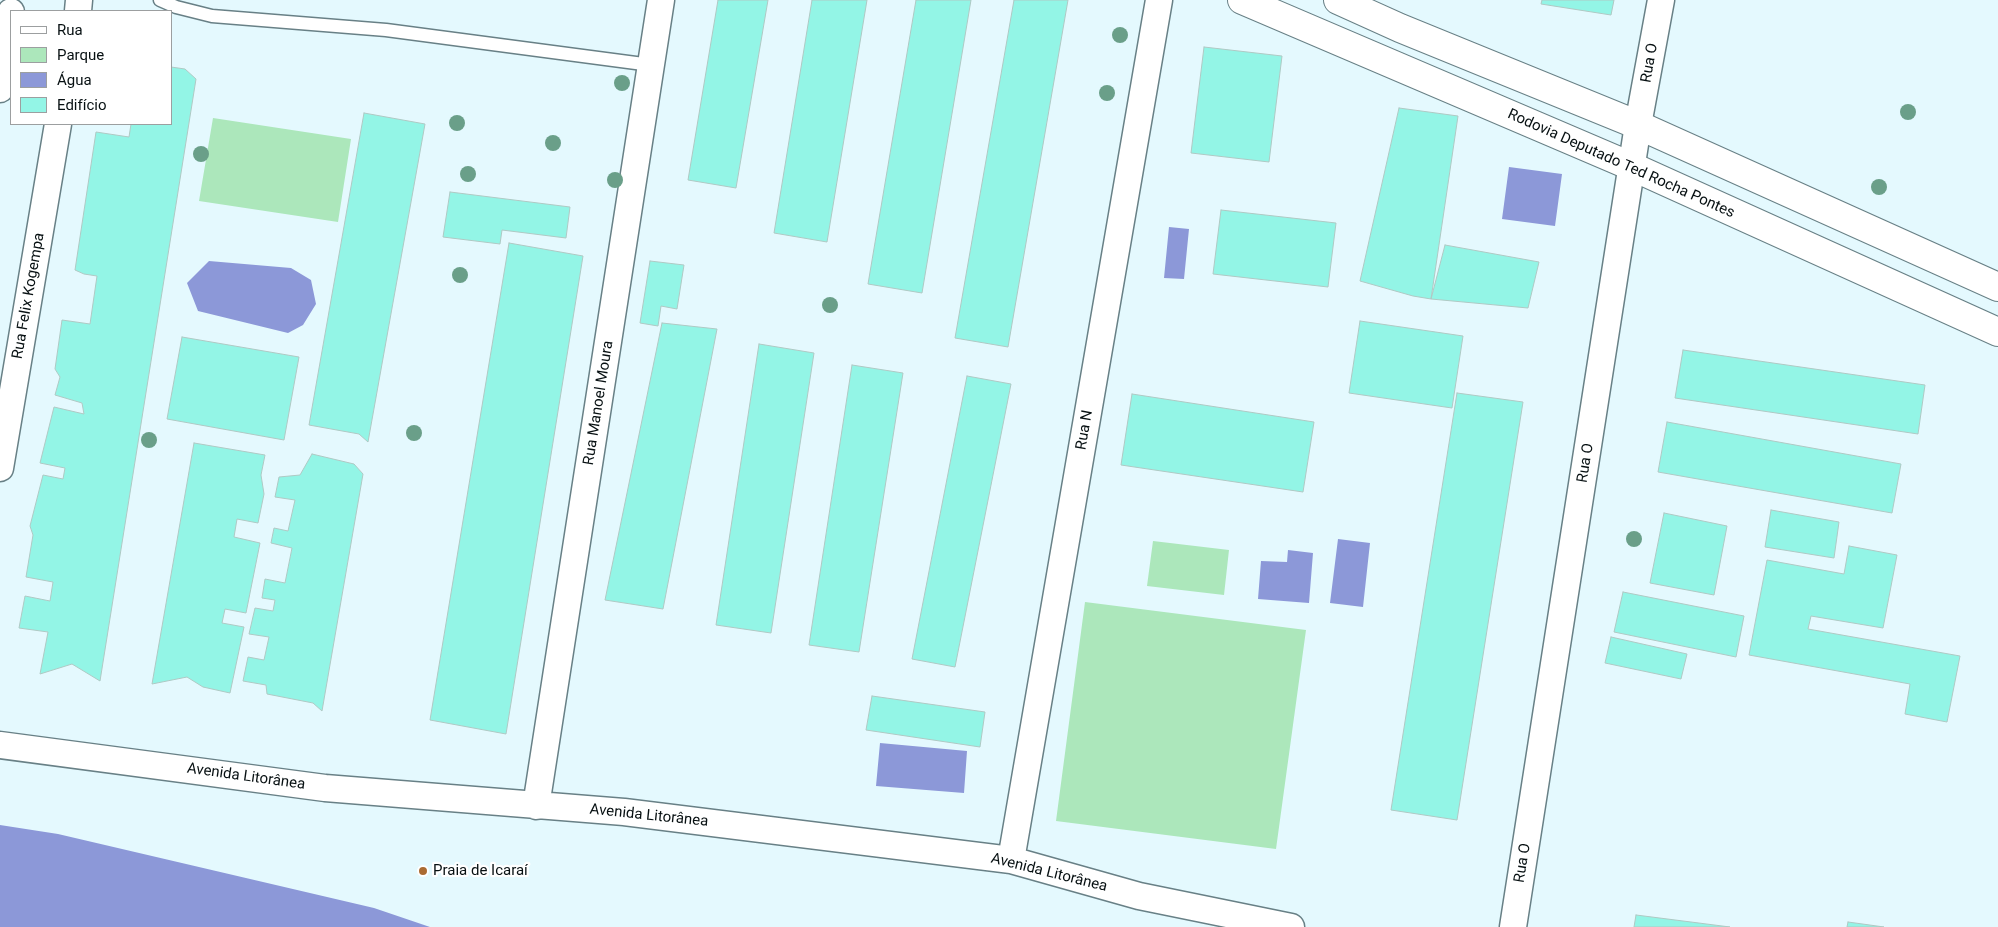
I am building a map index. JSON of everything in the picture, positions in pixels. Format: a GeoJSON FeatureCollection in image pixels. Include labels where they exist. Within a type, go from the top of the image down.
{"type":"FeatureCollection","features":[{"type":"Feature","properties":{"kind":"main road","name":"Rodovia Deputado Ted Rocha Pontes"},"geometry":{"type":"LineString","coordinates":[[1242,0],[1633,168],[1998,332]]}},
{"type":"Feature","properties":{"kind":"main road"},"geometry":{"type":"LineString","coordinates":[[1338,0],[1400,28],[1638,125],[1998,287]]}},
{"type":"Feature","properties":{"kind":"street","name":"Rua Manoel Moura"},"geometry":{"type":"LineString","coordinates":[[536,806],[661,0]]}},
{"type":"Feature","properties":{"kind":"street","name":"Rua N"},"geometry":{"type":"LineString","coordinates":[[1011,860],[1159,0]]}},
{"type":"Feature","properties":{"kind":"street","name":"Rua O"},"geometry":{"type":"LineString","coordinates":[[1513,927],[1633,168],[1638,125],[1661,0]]}},
{"type":"Feature","properties":{"kind":"street"},"geometry":{"type":"LineString","coordinates":[[0,89],[10,19]]}},
{"type":"Feature","properties":{"kind":"street","name":"Rua Felix Kogempa"},"geometry":{"type":"LineString","coordinates":[[0,468],[58,125]]}},
{"type":"Feature","properties":{"kind":"street","name":"Avenida Litorânea"},"geometry":{"type":"LineString","coordinates":[[0,745],[325,788],[624,812],[1011,860],[1139,896],[1291,927]]}},
{"type":"Feature","properties":{"kind":"lane"},"geometry":{"type":"LineString","coordinates":[[160,0],[176,7],[212,16],[386,30],[651,65]]}},
{"type":"Feature","properties":{"kind":"green space"},"geometry":{"type":"Polygon","coordinates":[[[213,118],[351,139],[338,222],[199,201],[213,118]]]}},
{"type":"Feature","properties":{"kind":"green space"},"geometry":{"type":"Polygon","coordinates":[[[1153,541],[1229,550],[1224,595],[1147,586],[1153,541]]]}},
{"type":"Feature","properties":{"kind":"green space"},"geometry":{"type":"Polygon","coordinates":[[[1085,602],[1306,630],[1276,849],[1056,821],[1085,602]]]}},
{"type":"Feature","properties":{"kind":"water"},"geometry":{"type":"Polygon","coordinates":[[[1509,167],[1562,174],[1555,226],[1502,219],[1509,167]]]}},
{"type":"Feature","properties":{"kind":"water"},"geometry":{"type":"Polygon","coordinates":[[[1169,227],[1189,229],[1184,279],[1164,278],[1169,227]]]}},
{"type":"Feature","properties":{"kind":"water"},"geometry":{"type":"Polygon","coordinates":[[[209,261],[291,268],[311,280],[316,304],[303,325],[288,333],[198,311],[187,283],[209,261]]]}},
{"type":"Feature","properties":{"kind":"water"},"geometry":{"type":"Polygon","coordinates":[[[1338,539],[1370,543],[1363,607],[1330,603],[1338,539]]]}},
{"type":"Feature","properties":{"kind":"water"},"geometry":{"type":"Polygon","coordinates":[[[1288,550],[1313,553],[1309,603],[1258,599],[1261,561],[1287,562],[1288,550]]]}},
{"type":"Feature","properties":{"kind":"water"},"geometry":{"type":"Polygon","coordinates":[[[880,743],[967,751],[964,793],[876,786],[880,743]]]}},
{"type":"Feature","properties":{"kind":"water"},"geometry":{"type":"Polygon","coordinates":[[[0,825],[58,834],[374,908],[430,927],[0,927],[0,825]]]}},
{"type":"Feature","properties":{"kind":"building"},"geometry":{"type":"Polygon","coordinates":[[[718,0],[768,0],[736,188],[688,180],[718,0]]]}},
{"type":"Feature","properties":{"kind":"building"},"geometry":{"type":"Polygon","coordinates":[[[812,0],[867,0],[827,242],[774,233],[812,0]]]}},
{"type":"Feature","properties":{"kind":"building"},"geometry":{"type":"Polygon","coordinates":[[[916,0],[971,0],[922,293],[868,284],[916,0]]]}},
{"type":"Feature","properties":{"kind":"building"},"geometry":{"type":"Polygon","coordinates":[[[1014,0],[1068,0],[1008,347],[955,338],[1014,0]]]}},
{"type":"Feature","properties":{"kind":"building"},"geometry":{"type":"Polygon","coordinates":[[[1542,0],[1614,0],[1611,15],[1541,4],[1542,0]]]}},
{"type":"Feature","properties":{"kind":"building"},"geometry":{"type":"Polygon","coordinates":[[[1204,47],[1282,56],[1269,162],[1191,153],[1204,47]]]}},
{"type":"Feature","properties":{"kind":"building"},"geometry":{"type":"Polygon","coordinates":[[[172,67],[185,69],[196,79],[100,681],[72,664],[40,674],[48,632],[19,628],[25,596],[50,601],[53,582],[26,577],[33,535],[30,526],[43,475],[63,479],[65,468],[40,463],[54,407],[84,414],[82,403],[55,395],[60,377],[55,369],[62,320],[90,324],[97,276],[75,270],[96,132],[129,137],[131,125],[172,125],[172,67]]]}},
{"type":"Feature","properties":{"kind":"building"},"geometry":{"type":"Polygon","coordinates":[[[1399,108],[1458,116],[1431,299],[1413,296],[1360,281],[1399,108]]]}},
{"type":"Feature","properties":{"kind":"building"},"geometry":{"type":"Polygon","coordinates":[[[364,113],[425,124],[368,442],[359,434],[309,425],[364,113]]]}},
{"type":"Feature","properties":{"kind":"building"},"geometry":{"type":"Polygon","coordinates":[[[450,192],[570,207],[566,238],[502,230],[500,244],[443,237],[450,192]]]}},
{"type":"Feature","properties":{"kind":"building"},"geometry":{"type":"Polygon","coordinates":[[[1221,210],[1336,223],[1328,287],[1213,274],[1221,210]]]}},
{"type":"Feature","properties":{"kind":"building"},"geometry":{"type":"Polygon","coordinates":[[[509,243],[583,256],[506,734],[430,720],[509,243]]]}},
{"type":"Feature","properties":{"kind":"building"},"geometry":{"type":"Polygon","coordinates":[[[1445,245],[1539,262],[1528,308],[1431,299],[1445,245]]]}},
{"type":"Feature","properties":{"kind":"building"},"geometry":{"type":"Polygon","coordinates":[[[650,261],[684,265],[677,309],[661,306],[658,326],[640,323],[650,261]]]}},
{"type":"Feature","properties":{"kind":"building"},"geometry":{"type":"Polygon","coordinates":[[[1360,321],[1463,336],[1452,408],[1349,393],[1360,321]]]}},
{"type":"Feature","properties":{"kind":"building"},"geometry":{"type":"Polygon","coordinates":[[[662,323],[717,329],[663,609],[605,600],[662,323]]]}},
{"type":"Feature","properties":{"kind":"building"},"geometry":{"type":"Polygon","coordinates":[[[182,337],[299,357],[284,440],[167,419],[182,337]]]}},
{"type":"Feature","properties":{"kind":"building"},"geometry":{"type":"Polygon","coordinates":[[[759,344],[814,353],[771,633],[716,625],[759,344]]]}},
{"type":"Feature","properties":{"kind":"building"},"geometry":{"type":"Polygon","coordinates":[[[1683,350],[1925,385],[1918,434],[1675,398],[1683,350]]]}},
{"type":"Feature","properties":{"kind":"building"},"geometry":{"type":"Polygon","coordinates":[[[852,365],[903,373],[859,652],[809,645],[852,365]]]}},
{"type":"Feature","properties":{"kind":"building"},"geometry":{"type":"Polygon","coordinates":[[[967,376],[1011,384],[955,667],[912,659],[967,376]]]}},
{"type":"Feature","properties":{"kind":"building"},"geometry":{"type":"Polygon","coordinates":[[[1457,393],[1523,402],[1457,820],[1391,810],[1457,393]]]}},
{"type":"Feature","properties":{"kind":"building"},"geometry":{"type":"Polygon","coordinates":[[[1132,394],[1314,422],[1303,492],[1121,465],[1132,394]]]}},
{"type":"Feature","properties":{"kind":"building"},"geometry":{"type":"Polygon","coordinates":[[[1667,422],[1901,464],[1892,513],[1658,472],[1667,422]]]}},
{"type":"Feature","properties":{"kind":"building"},"geometry":{"type":"Polygon","coordinates":[[[194,443],[265,455],[261,475],[264,494],[258,523],[237,519],[234,537],[260,543],[246,613],[225,609],[222,623],[244,627],[230,693],[203,687],[187,677],[152,684],[194,443]]]}},
{"type":"Feature","properties":{"kind":"building"},"geometry":{"type":"Polygon","coordinates":[[[312,454],[354,464],[363,474],[322,711],[313,703],[267,694],[266,685],[243,681],[248,657],[264,660],[269,637],[249,634],[255,608],[273,611],[275,600],[262,598],[265,579],[285,583],[292,548],[271,543],[274,528],[288,531],[295,500],[275,497],[279,477],[300,475],[312,454]]]}},
{"type":"Feature","properties":{"kind":"building"},"geometry":{"type":"Polygon","coordinates":[[[1771,510],[1839,522],[1834,558],[1765,547],[1771,510]]]}},
{"type":"Feature","properties":{"kind":"building"},"geometry":{"type":"Polygon","coordinates":[[[1664,513],[1727,526],[1714,595],[1650,583],[1664,513]]]}},
{"type":"Feature","properties":{"kind":"building"},"geometry":{"type":"Polygon","coordinates":[[[1849,546],[1897,555],[1883,628],[1811,616],[1808,629],[1960,656],[1947,722],[1905,714],[1910,684],[1749,655],[1767,560],[1844,574],[1849,546]]]}},
{"type":"Feature","properties":{"kind":"building"},"geometry":{"type":"Polygon","coordinates":[[[1623,592],[1744,616],[1736,657],[1614,632],[1623,592]]]}},
{"type":"Feature","properties":{"kind":"building"},"geometry":{"type":"Polygon","coordinates":[[[1611,637],[1687,654],[1681,679],[1605,663],[1611,637]]]}},
{"type":"Feature","properties":{"kind":"building"},"geometry":{"type":"Polygon","coordinates":[[[872,696],[985,712],[980,747],[866,730],[872,696]]]}},
{"type":"Feature","properties":{"kind":"building"},"geometry":{"type":"Polygon","coordinates":[[[1636,915],[1730,927],[1634,927],[1636,915]]]}},
{"type":"Feature","properties":{"kind":"building"},"geometry":{"type":"Polygon","coordinates":[[[1848,922],[1884,927],[1847,927],[1848,922]]]}},
{"type":"Feature","properties":{"kind":"place","name":"Praia de Icaraí"},"geometry":{"type":"Point","coordinates":[423,871]}}]}
